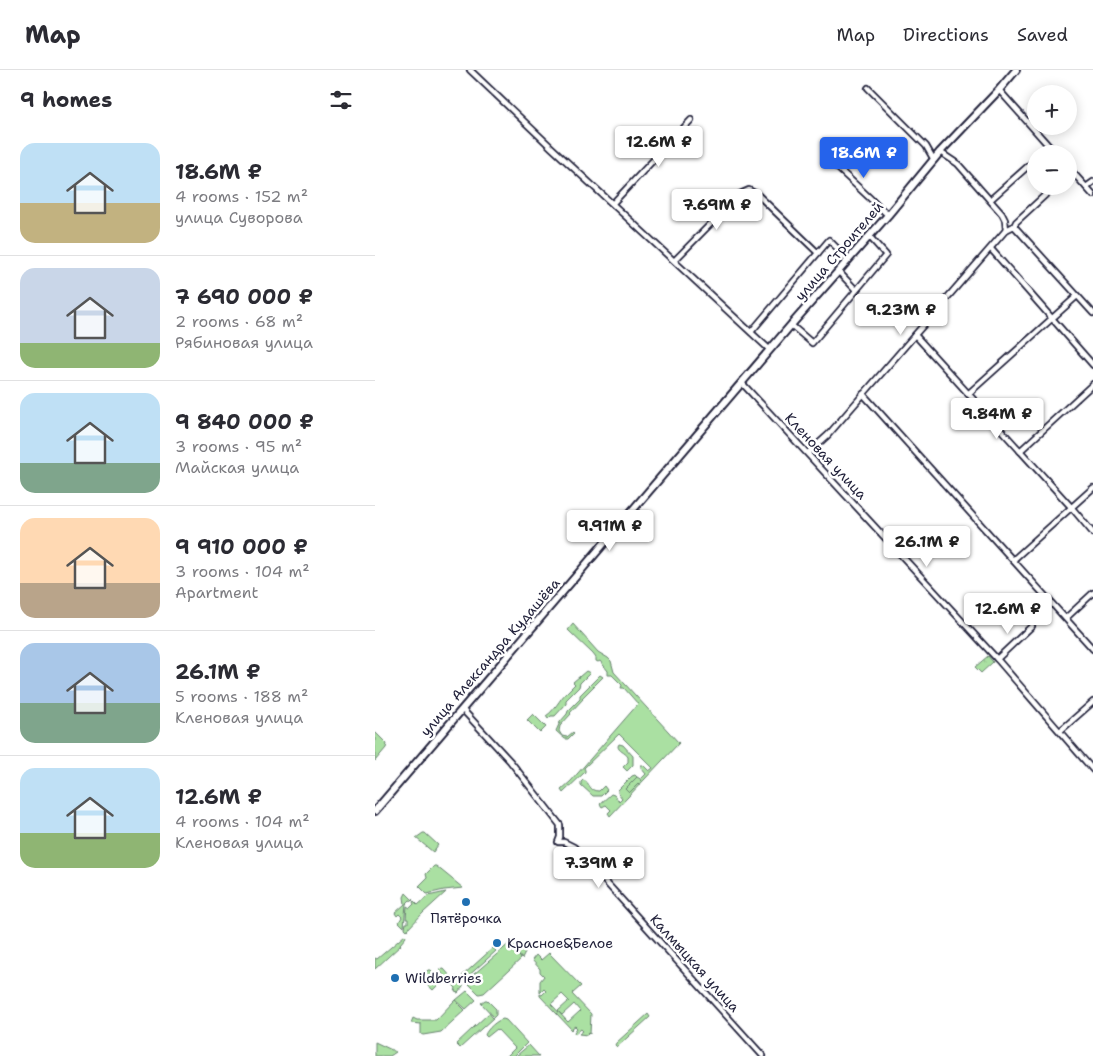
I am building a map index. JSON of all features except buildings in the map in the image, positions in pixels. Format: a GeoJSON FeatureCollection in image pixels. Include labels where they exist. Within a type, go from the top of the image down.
{"type":"FeatureCollection","features":[{"type":"Feature","properties":{"kind":"main road","name":"улица Строителей"},"geometry":{"type":"LineString","coordinates":[[742,383],[888,215],[940,152],[1016,70]]}},
{"type":"Feature","properties":{"kind":"main road","name":"улица Александра Кудашёва"},"geometry":{"type":"LineString","coordinates":[[375,811],[742,383]]}},
{"type":"Feature","properties":{"kind":"street"},"geometry":{"type":"LineString","coordinates":[[470,70],[771,350]]}},
{"type":"Feature","properties":{"kind":"street"},"geometry":{"type":"LineString","coordinates":[[868,88],[926,146],[934,160]]}},
{"type":"Feature","properties":{"kind":"street"},"geometry":{"type":"LineString","coordinates":[[999,90],[1048,145]]}},
{"type":"Feature","properties":{"kind":"street"},"geometry":{"type":"LineString","coordinates":[[613,203],[691,120]]}},
{"type":"Feature","properties":{"kind":"street"},"geometry":{"type":"LineString","coordinates":[[940,152],[958,164],[1003,214],[1007,230]]}},
{"type":"Feature","properties":{"kind":"street"},"geometry":{"type":"LineString","coordinates":[[827,158],[888,215]]}},
{"type":"Feature","properties":{"kind":"street"},"geometry":{"type":"LineString","coordinates":[[990,200],[1027,167]]}},
{"type":"Feature","properties":{"kind":"street"},"geometry":{"type":"LineString","coordinates":[[1077,178],[1093,195]]}},
{"type":"Feature","properties":{"kind":"street"},"geometry":{"type":"LineString","coordinates":[[1086,187],[1093,182]]}},
{"type":"Feature","properties":{"kind":"street"},"geometry":{"type":"LineString","coordinates":[[675,260],[740,194],[749,190],[758,195],[818,253]]}},
{"type":"Feature","properties":{"kind":"street"},"geometry":{"type":"LineString","coordinates":[[808,453],[828,435],[1007,230],[1014,226],[1046,195]]}},
{"type":"Feature","properties":{"kind":"street"},"geometry":{"type":"LineString","coordinates":[[1014,226],[1093,313]]}},
{"type":"Feature","properties":{"kind":"street"},"geometry":{"type":"LineString","coordinates":[[791,325],[812,343],[886,255],[869,236]]}},
{"type":"Feature","properties":{"kind":"street"},"geometry":{"type":"LineString","coordinates":[[751,332],[829,240],[849,260]]}},
{"type":"Feature","properties":{"kind":"street"},"geometry":{"type":"LineString","coordinates":[[991,250],[1093,365]]}},
{"type":"Feature","properties":{"kind":"street"},"geometry":{"type":"LineString","coordinates":[[839,272],[856,290]]}},
{"type":"Feature","properties":{"kind":"street"},"geometry":{"type":"LineString","coordinates":[[969,394],[1077,296]]}},
{"type":"Feature","properties":{"kind":"street"},"geometry":{"type":"LineString","coordinates":[[915,335],[1093,533]]}},
{"type":"Feature","properties":{"kind":"street","name":"Кленовая улица"},"geometry":{"type":"LineString","coordinates":[[742,383],[997,658],[1093,770]]}},
{"type":"Feature","properties":{"kind":"street"},"geometry":{"type":"LineString","coordinates":[[1020,451],[1093,384]]}},
{"type":"Feature","properties":{"kind":"street"},"geometry":{"type":"LineString","coordinates":[[863,394],[1093,649]]}},
{"type":"Feature","properties":{"kind":"street"},"geometry":{"type":"LineString","coordinates":[[1013,560],[1093,488]]}},
{"type":"Feature","properties":{"kind":"street"},"geometry":{"type":"LineString","coordinates":[[1066,618],[1093,593]]}},
{"type":"Feature","properties":{"kind":"street"},"geometry":{"type":"LineString","coordinates":[[997,658],[1032,626]]}},
{"type":"Feature","properties":{"kind":"street"},"geometry":{"type":"LineString","coordinates":[[1060,731],[1093,702]]}},
{"type":"Feature","properties":{"kind":"street","name":"Калмыцкая улица"},"geometry":{"type":"LineString","coordinates":[[462,709],[510,761],[560,824],[558,842],[565,842],[574,847],[763,1056]]}},
{"type":"Feature","properties":{"kind":"green space"},"geometry":{"type":"Polygon","coordinates":[[[573,624],[598,652],[611,661],[614,672],[679,743],[610,816],[608,813],[611,810],[606,805],[602,807],[600,804],[611,794],[619,801],[622,798],[618,790],[635,775],[637,777],[626,788],[629,793],[646,774],[641,765],[649,771],[653,768],[619,734],[584,768],[585,772],[563,793],[561,790],[638,704],[624,688],[621,688],[622,685],[612,675],[608,675],[608,671],[600,661],[596,661],[593,654],[568,630],[573,624]]]}},
{"type":"Feature","properties":{"kind":"green space"},"geometry":{"type":"Polygon","coordinates":[[[988,656],[993,662],[981,673],[975,667],[988,656]]]}},
{"type":"Feature","properties":{"kind":"green space"},"geometry":{"type":"Polygon","coordinates":[[[586,671],[590,673],[566,700],[566,704],[555,716],[551,716],[548,719],[546,716],[575,684],[573,682],[586,671]]]}},
{"type":"Feature","properties":{"kind":"green space"},"geometry":{"type":"Polygon","coordinates":[[[600,675],[603,677],[582,698],[560,726],[559,731],[562,736],[567,737],[574,733],[568,739],[565,739],[556,731],[560,722],[580,699],[580,695],[600,675]]]}},
{"type":"Feature","properties":{"kind":"green space"},"geometry":{"type":"Polygon","coordinates":[[[533,714],[546,727],[540,733],[527,720],[533,714]]]}},
{"type":"Feature","properties":{"kind":"green space"},"geometry":{"type":"Polygon","coordinates":[[[375,732],[387,744],[375,761],[375,732]]]}},
{"type":"Feature","properties":{"kind":"green space"},"geometry":{"type":"Polygon","coordinates":[[[619,744],[623,745],[633,756],[633,765],[627,771],[623,767],[628,762],[628,757],[619,749],[619,744]]]}},
{"type":"Feature","properties":{"kind":"green space"},"geometry":{"type":"Polygon","coordinates":[[[637,777],[642,780],[629,793],[625,789],[637,777]]]}},
{"type":"Feature","properties":{"kind":"green space"},"geometry":{"type":"Polygon","coordinates":[[[583,780],[595,791],[599,791],[604,786],[607,790],[601,796],[593,796],[581,785],[583,780]]]}},
{"type":"Feature","properties":{"kind":"green space"},"geometry":{"type":"Polygon","coordinates":[[[423,833],[438,845],[433,852],[416,838],[423,833]]]}},
{"type":"Feature","properties":{"kind":"green space"},"geometry":{"type":"Polygon","coordinates":[[[434,866],[463,888],[427,894],[419,886],[427,878],[426,874],[434,866]]]}},
{"type":"Feature","properties":{"kind":"green space"},"geometry":{"type":"Polygon","coordinates":[[[446,892],[407,930],[405,928],[406,923],[408,923],[408,919],[406,919],[407,906],[410,908],[414,901],[418,905],[428,896],[446,892]]]}},
{"type":"Feature","properties":{"kind":"green space"},"geometry":{"type":"Polygon","coordinates":[[[406,893],[413,900],[406,904],[404,927],[399,922],[402,917],[399,914],[397,916],[395,913],[405,904],[404,897],[406,893]]]}},
{"type":"Feature","properties":{"kind":"green space"},"geometry":{"type":"Polygon","coordinates":[[[405,935],[406,937],[401,945],[375,969],[375,958],[377,959],[405,935]]]}},
{"type":"Feature","properties":{"kind":"green space"},"geometry":{"type":"Polygon","coordinates":[[[511,942],[514,945],[517,943],[525,952],[522,959],[518,954],[521,959],[484,993],[479,994],[466,981],[511,942]]]}},
{"type":"Feature","properties":{"kind":"green space"},"geometry":{"type":"Polygon","coordinates":[[[493,948],[496,951],[465,979],[462,976],[493,948]]]}},
{"type":"Feature","properties":{"kind":"green space"},"geometry":{"type":"Polygon","coordinates":[[[549,953],[581,986],[572,994],[591,1014],[590,1034],[579,1034],[583,1031],[581,1029],[575,1034],[574,1032],[577,1028],[575,1026],[572,1030],[540,996],[540,994],[542,995],[546,991],[544,989],[540,993],[540,981],[544,976],[532,960],[536,955],[541,960],[549,953]],[[562,994],[551,1004],[568,1022],[580,1011],[574,1004],[562,1015],[558,1011],[569,1001],[562,994]]]}},
{"type":"Feature","properties":{"kind":"green space"},"geometry":{"type":"Polygon","coordinates":[[[444,969],[452,978],[456,977],[463,985],[458,993],[455,992],[456,988],[439,970],[444,969]]]}},
{"type":"Feature","properties":{"kind":"green space"},"geometry":{"type":"Polygon","coordinates":[[[428,970],[431,970],[441,981],[433,990],[420,978],[428,970]]]}},
{"type":"Feature","properties":{"kind":"green space"},"geometry":{"type":"Polygon","coordinates":[[[467,991],[476,1000],[466,1009],[456,1000],[467,991]]]}},
{"type":"Feature","properties":{"kind":"green space"},"geometry":{"type":"Polygon","coordinates":[[[455,1000],[465,1010],[441,1032],[423,1035],[421,1034],[421,1024],[411,1023],[413,1018],[417,1020],[436,1020],[455,1000]]]}},
{"type":"Feature","properties":{"kind":"green space"},"geometry":{"type":"Polygon","coordinates":[[[485,1000],[496,1009],[494,1017],[481,1003],[485,1000]]]}},
{"type":"Feature","properties":{"kind":"green space"},"geometry":{"type":"Polygon","coordinates":[[[489,1013],[493,1018],[460,1048],[456,1044],[489,1013]]]}},
{"type":"Feature","properties":{"kind":"green space"},"geometry":{"type":"Polygon","coordinates":[[[648,1014],[650,1017],[617,1047],[615,1045],[616,1043],[648,1014]]]}},
{"type":"Feature","properties":{"kind":"green space"},"geometry":{"type":"Polygon","coordinates":[[[503,1019],[527,1043],[514,1056],[507,1056],[515,1048],[497,1029],[487,1037],[485,1035],[492,1025],[503,1019]]]}},
{"type":"Feature","properties":{"kind":"green space"},"geometry":{"type":"Polygon","coordinates":[[[375,1042],[396,1052],[390,1056],[375,1056],[375,1042]]]}},
{"type":"Feature","properties":{"kind":"green space"},"geometry":{"type":"Polygon","coordinates":[[[529,1045],[539,1056],[516,1056],[529,1045]]]}},
{"type":"Feature","properties":{"kind":"place","name":"Пятёрочка"},"geometry":{"type":"Point","coordinates":[466,902]}},
{"type":"Feature","properties":{"kind":"place","name":"Красное&Белое"},"geometry":{"type":"Point","coordinates":[497,943]}},
{"type":"Feature","properties":{"kind":"place","name":"Wildberries"},"geometry":{"type":"Point","coordinates":[395,978]}}]}
